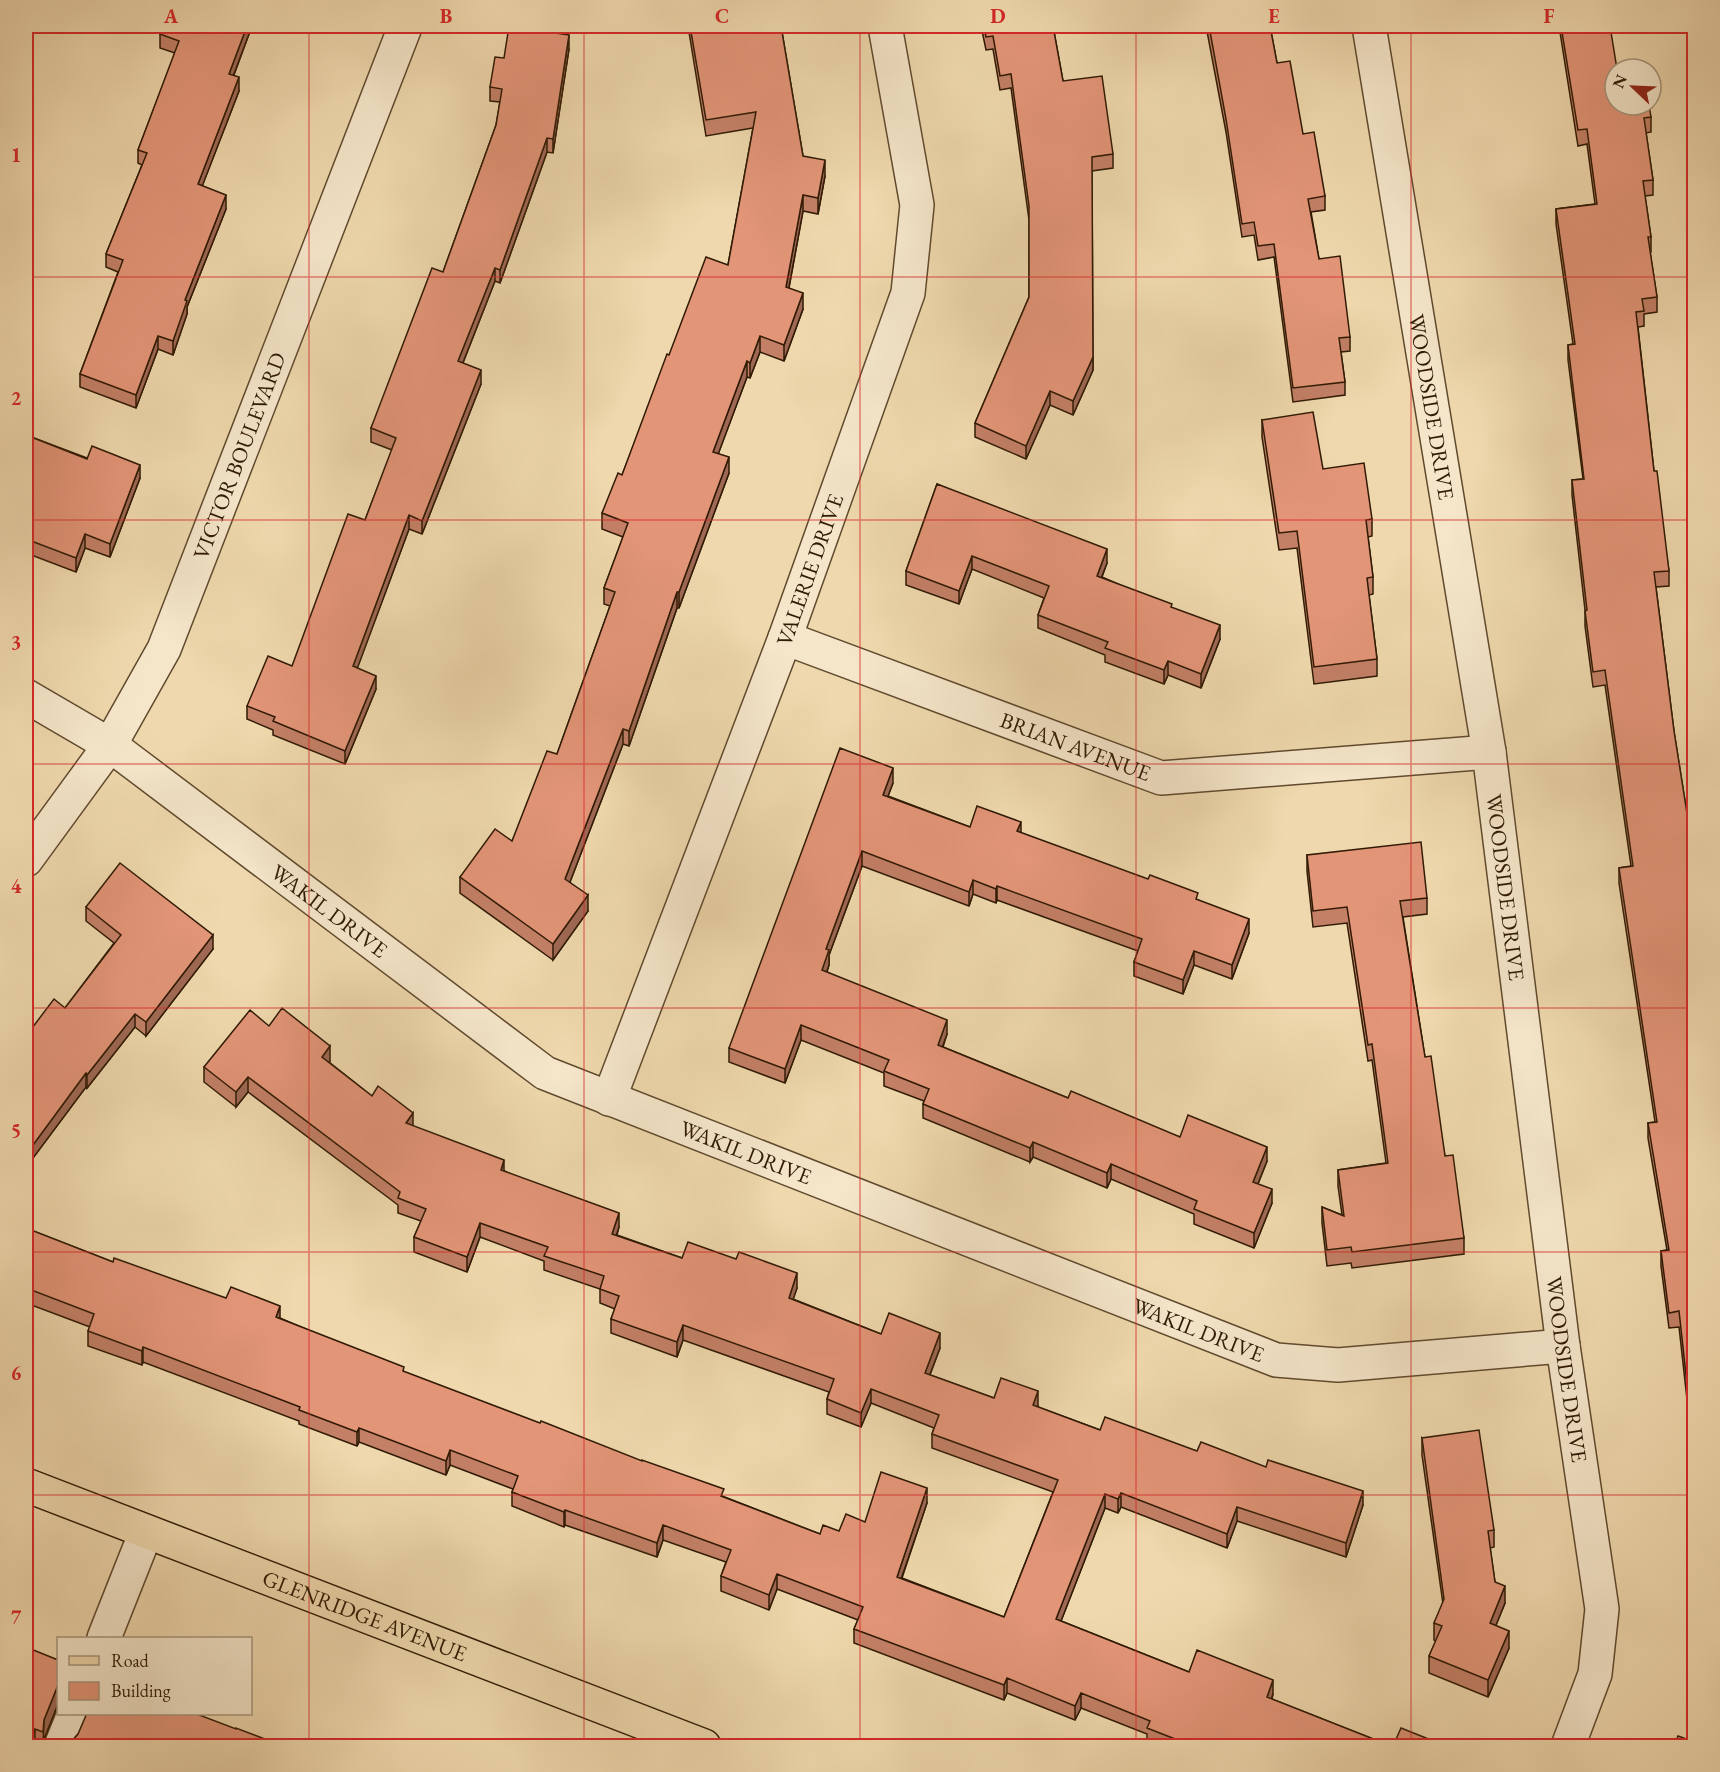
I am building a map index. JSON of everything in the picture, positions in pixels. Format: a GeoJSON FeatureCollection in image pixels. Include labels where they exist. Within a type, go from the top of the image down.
{"type":"FeatureCollection","features":[{"type":"Feature","properties":{"kind":"main road","name":"GLENRIDGE AVENUE"},"geometry":{"type":"LineString","coordinates":[[26,1485],[704,1746]]}},
{"type":"Feature","properties":{"kind":"street","name":"VALERIE DRIVE"},"geometry":{"type":"LineString","coordinates":[[609,1099],[785,638],[908,293],[918,205],[885,26]]}},
{"type":"Feature","properties":{"kind":"street","name":"WOODSIDE DRIVE"},"geometry":{"type":"LineString","coordinates":[[1369,26],[1489,752],[1563,1346],[1602,1609],[1595,1674],[1568,1746]]}},
{"type":"Feature","properties":{"kind":"street","name":"VICTOR BOULEVARD"},"geometry":{"type":"LineString","coordinates":[[26,860],[110,745],[164,649],[405,27]]}},
{"type":"Feature","properties":{"kind":"street","name":"BRIAN AVENUE"},"geometry":{"type":"LineString","coordinates":[[785,638],[1161,778],[1489,752]]}},
{"type":"Feature","properties":{"kind":"street","name":"WAKIL DRIVE"},"geometry":{"type":"LineString","coordinates":[[26,696],[110,745],[545,1073],[1276,1360],[1338,1365],[1563,1346]]}},
{"type":"Feature","properties":{"kind":"street"},"geometry":{"type":"LineString","coordinates":[[104,1637],[146,1532]]}},
{"type":"Feature","properties":{"kind":"street"},"geometry":{"type":"LineString","coordinates":[[61,1746],[73,1715]]}},
{"type":"Feature","properties":{"kind":"green space"},"geometry":{"type":"Polygon","coordinates":[[[1687,26],[1694,26],[1694,147],[1687,26]]]}},
{"type":"Feature","properties":{"kind":"building"},"geometry":{"type":"Polygon","coordinates":[[[163,26],[247,26],[229,74],[239,77],[198,184],[226,195],[185,300],[187,301],[173,341],[158,336],[136,395],[80,374],[123,260],[106,254],[147,153],[138,150],[179,41],[160,34],[163,26]]]}},
{"type":"Feature","properties":{"kind":"building"},"geometry":{"type":"Polygon","coordinates":[[[509,26],[569,35],[553,139],[547,138],[500,270],[495,268],[458,361],[481,370],[422,521],[409,515],[353,666],[376,676],[345,751],[273,721],[275,717],[247,706],[268,656],[292,666],[348,514],[365,520],[396,438],[371,428],[432,268],[443,272],[496,125],[502,89],[490,87],[495,57],[504,58],[509,26]]]}},
{"type":"Feature","properties":{"kind":"building"},"geometry":{"type":"Polygon","coordinates":[[[690,26],[781,26],[803,156],[825,160],[818,198],[803,195],[786,287],[803,293],[784,345],[760,336],[750,363],[747,361],[713,452],[729,457],[679,592],[677,592],[629,731],[623,729],[565,879],[588,895],[553,944],[460,877],[495,829],[512,841],[547,751],[557,754],[615,592],[604,588],[628,523],[602,513],[618,473],[622,475],[706,257],[728,265],[756,112],[706,120],[690,26]]]}},
{"type":"Feature","properties":{"kind":"building"},"geometry":{"type":"Polygon","coordinates":[[[984,26],[1053,26],[1063,81],[1102,76],[1113,154],[1092,157],[1093,357],[1073,401],[1050,391],[1026,446],[975,423],[1029,297],[1029,206],[1011,74],[1000,76],[993,36],[986,37],[984,26]]]}},
{"type":"Feature","properties":{"kind":"building"},"geometry":{"type":"Polygon","coordinates":[[[1209,26],[1270,26],[1277,63],[1290,61],[1303,134],[1314,132],[1325,196],[1308,199],[1319,259],[1340,256],[1350,337],[1339,338],[1345,382],[1293,388],[1274,244],[1258,246],[1254,222],[1242,224],[1209,26]]]}},
{"type":"Feature","properties":{"kind":"building"},"geometry":{"type":"Polygon","coordinates":[[[1561,26],[1610,26],[1615,57],[1603,57],[1603,117],[1651,117],[1644,118],[1653,180],[1643,181],[1657,297],[1642,299],[1644,311],[1636,312],[1654,471],[1657,471],[1669,571],[1654,572],[1674,731],[1691,839],[1687,839],[1695,890],[1695,920],[1691,921],[1695,945],[1695,1457],[1679,1311],[1669,1313],[1661,1251],[1669,1250],[1648,1123],[1657,1122],[1619,868],[1633,866],[1605,670],[1593,672],[1572,480],[1584,479],[1568,345],[1575,344],[1556,209],[1597,204],[1587,129],[1578,130],[1561,26]]]}},
{"type":"Feature","properties":{"kind":"building"},"geometry":{"type":"Polygon","coordinates":[[[1313,412],[1323,469],[1364,463],[1372,519],[1366,520],[1373,577],[1367,578],[1377,659],[1314,667],[1297,531],[1279,533],[1262,420],[1313,412]]]}},
{"type":"Feature","properties":{"kind":"building"},"geometry":{"type":"Polygon","coordinates":[[[26,435],[87,459],[92,446],[140,465],[110,544],[85,534],[76,558],[26,539],[33,518],[26,515],[26,435]]]}},
{"type":"Feature","properties":{"kind":"building"},"geometry":{"type":"Polygon","coordinates":[[[937,484],[1107,549],[1097,576],[1220,625],[1201,674],[1168,661],[1164,670],[1105,648],[1108,642],[1038,615],[1049,586],[972,556],[959,591],[906,571],[937,484]]]}},
{"type":"Feature","properties":{"kind":"building"},"geometry":{"type":"Polygon","coordinates":[[[840,748],[893,768],[883,795],[970,827],[977,806],[1021,822],[1017,831],[1148,879],[1150,875],[1198,893],[1196,899],[1249,919],[1232,965],[1194,951],[1183,980],[1134,962],[1142,939],[997,886],[996,889],[973,880],[969,892],[862,851],[826,949],[829,950],[822,970],[947,1020],[938,1045],[1068,1098],[1071,1091],[1180,1137],[1188,1115],[1267,1147],[1253,1182],[1272,1189],[1254,1233],[1194,1209],[1197,1201],[1111,1164],[1107,1173],[1033,1142],[1030,1148],[923,1104],[929,1089],[884,1071],[889,1060],[801,1025],[785,1069],[729,1048],[840,748]]]}},
{"type":"Feature","properties":{"kind":"building"},"geometry":{"type":"Polygon","coordinates":[[[1421,842],[1427,898],[1400,901],[1425,1057],[1431,1056],[1445,1156],[1453,1155],[1464,1238],[1352,1252],[1351,1247],[1327,1250],[1322,1207],[1344,1216],[1338,1170],[1388,1163],[1372,1044],[1368,1045],[1347,907],[1313,911],[1307,855],[1421,842]]]}},
{"type":"Feature","properties":{"kind":"building"},"geometry":{"type":"Polygon","coordinates":[[[120,863],[213,935],[146,1022],[135,1014],[87,1075],[86,1073],[33,1145],[26,1139],[26,1036],[54,999],[65,1008],[121,935],[86,907],[120,863]]]}},
{"type":"Feature","properties":{"kind":"building"},"geometry":{"type":"Polygon","coordinates":[[[282,1008],[330,1046],[322,1057],[372,1096],[378,1086],[413,1113],[406,1123],[504,1160],[501,1170],[619,1213],[612,1234],[682,1258],[688,1242],[736,1259],[739,1252],[797,1273],[789,1298],[881,1334],[889,1313],[940,1333],[925,1373],[994,1398],[1001,1378],[1038,1391],[1033,1405],[1100,1430],[1105,1417],[1197,1451],[1201,1442],[1266,1467],[1268,1460],[1363,1491],[1346,1543],[1237,1507],[1227,1534],[1121,1493],[1118,1499],[1105,1494],[1056,1619],[1189,1672],[1197,1650],[1273,1680],[1267,1697],[1391,1746],[1193,1746],[1147,1728],[1150,1721],[1081,1693],[1075,1706],[1007,1678],[1004,1685],[854,1629],[863,1607],[777,1574],[769,1595],[721,1576],[731,1550],[663,1525],[657,1543],[565,1510],[564,1512],[512,1492],[518,1476],[450,1450],[446,1461],[359,1428],[357,1432],[299,1410],[300,1407],[143,1347],[142,1351],[88,1331],[94,1314],[26,1288],[26,1228],[113,1262],[114,1258],[226,1298],[231,1287],[280,1306],[276,1317],[404,1367],[403,1371],[540,1423],[541,1421],[642,1461],[724,1489],[721,1496],[820,1534],[823,1525],[839,1531],[846,1514],[865,1522],[881,1472],[927,1488],[897,1577],[1004,1617],[1058,1480],[932,1434],[939,1415],[871,1389],[861,1413],[827,1399],[834,1379],[683,1325],[677,1342],[611,1319],[619,1296],[600,1289],[604,1276],[544,1256],[548,1247],[480,1223],[467,1257],[414,1237],[426,1209],[398,1198],[400,1192],[248,1077],[236,1092],[204,1067],[250,1010],[269,1026],[282,1008]]]}},
{"type":"Feature","properties":{"kind":"building"},"geometry":{"type":"Polygon","coordinates":[[[1479,1430],[1494,1530],[1488,1531],[1495,1582],[1505,1586],[1490,1623],[1509,1631],[1488,1680],[1429,1656],[1442,1626],[1434,1623],[1444,1599],[1422,1438],[1479,1430]]]}},
{"type":"Feature","properties":{"kind":"building"},"geometry":{"type":"Polygon","coordinates":[[[26,1647],[57,1660],[57,1688],[44,1720],[43,1732],[35,1729],[33,1734],[26,1731],[26,1647]]]}},
{"type":"Feature","properties":{"kind":"building"},"geometry":{"type":"Polygon","coordinates":[[[86,1715],[199,1715],[283,1746],[82,1746],[71,1742],[78,1734],[86,1715]]]}},
{"type":"Feature","properties":{"kind":"building"},"geometry":{"type":"Polygon","coordinates":[[[1695,1724],[1695,1746],[1674,1746],[1678,1736],[1689,1740],[1695,1724]]]}},
{"type":"Feature","properties":{"kind":"building"},"geometry":{"type":"Polygon","coordinates":[[[1401,1728],[1446,1746],[1393,1746],[1401,1728]]]}}]}
